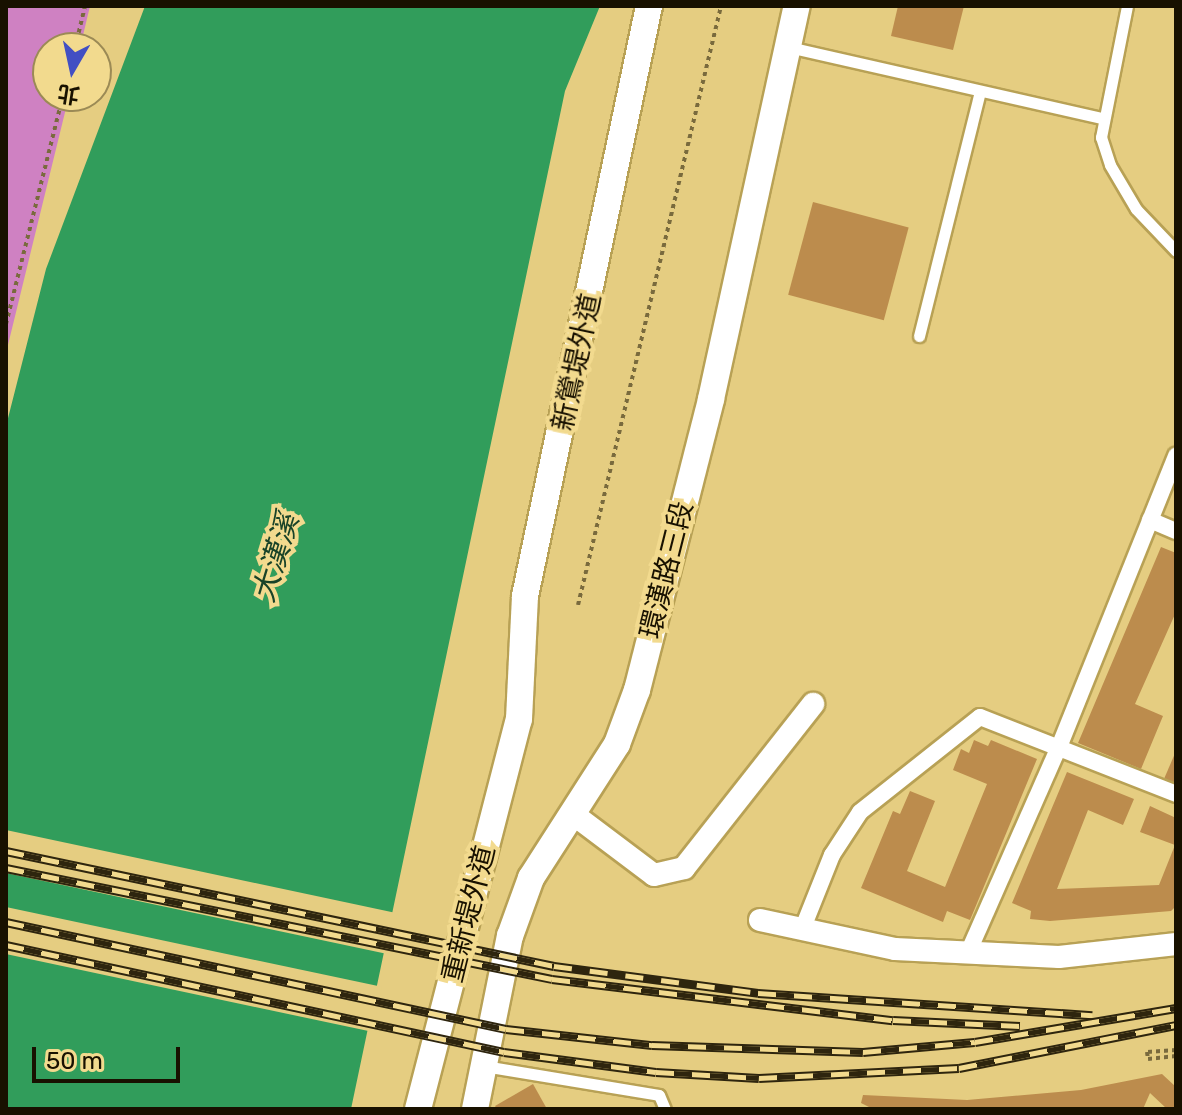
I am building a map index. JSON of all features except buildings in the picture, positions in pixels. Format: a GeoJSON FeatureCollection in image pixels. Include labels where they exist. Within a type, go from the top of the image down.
{"type":"FeatureCollection","features":[{"type":"Feature","properties":{"kind":"street","name":"新鶯堤外道"},"geometry":{"type":"LineString","coordinates":[[519,719],[525,596],[576,372],[649,6]]}},
{"type":"Feature","properties":{"kind":"street","name":"環漢路三段"},"geometry":{"type":"LineString","coordinates":[[475,1109],[510,936],[526,893],[617,744],[637,690],[711,399],[797,6]]}},
{"type":"Feature","properties":{"kind":"street"},"geometry":{"type":"LineString","coordinates":[[968,953],[1059,747],[1176,456]]}},
{"type":"Feature","properties":{"kind":"street"},"geometry":{"type":"LineString","coordinates":[[1150,520],[1176,531]]}},
{"type":"Feature","properties":{"kind":"street"},"geometry":{"type":"LineString","coordinates":[[573,814],[654,875],[684,868],[813,704]]}},
{"type":"Feature","properties":{"kind":"street"},"geometry":{"type":"LineString","coordinates":[[802,930],[832,855],[860,812],[980,717],[1176,794]]}},
{"type":"Feature","properties":{"kind":"street","name":"重新堤外道"},"geometry":{"type":"LineString","coordinates":[[418,1109],[519,719]]}},
{"type":"Feature","properties":{"kind":"street"},"geometry":{"type":"LineString","coordinates":[[760,920],[895,949],[1059,957],[1176,944]]}},
{"type":"Feature","properties":{"kind":"lane"},"geometry":{"type":"LineString","coordinates":[[1127,6],[1101,118],[1110,165],[1136,209],[1176,251]]}},
{"type":"Feature","properties":{"kind":"lane"},"geometry":{"type":"LineString","coordinates":[[788,47],[1101,118]]}},
{"type":"Feature","properties":{"kind":"lane"},"geometry":{"type":"LineString","coordinates":[[919,336],[980,91]]}},
{"type":"Feature","properties":{"kind":"lane"},"geometry":{"type":"LineString","coordinates":[[484,1066],[659,1095],[665,1109]]}},
{"type":"Feature","properties":{"kind":"path"},"geometry":{"type":"LineString","coordinates":[[79,32],[85,6]]}},
{"type":"Feature","properties":{"kind":"path"},"geometry":{"type":"LineString","coordinates":[[578,605],[721,6]]}},
{"type":"Feature","properties":{"kind":"path"},"geometry":{"type":"LineString","coordinates":[[6,324],[59,112]]}},
{"type":"Feature","properties":{"kind":"path"},"geometry":{"type":"LineString","coordinates":[[1176,1050],[1147,1052],[1148,1059],[1176,1056]]}},
{"type":"Feature","properties":{"kind":"shaded area"},"geometry":{"type":"Polygon","coordinates":[[[6,6],[90,6],[84,32],[32,32],[32,112],[65,112],[6,353],[6,6]]]}},
{"type":"Feature","properties":{"kind":"water","name":"大漢溪"},"geometry":{"type":"Polygon","coordinates":[[[145,6],[600,6],[565,91],[351,1109],[6,1109],[6,426],[46,269],[105,112],[112,112],[112,94],[145,6]]]}},
{"type":"Feature","properties":{"kind":"pier"},"geometry":{"type":"Polygon","coordinates":[[[6,830],[397,913],[389,954],[6,873],[6,830]]]}},
{"type":"Feature","properties":{"kind":"pier"},"geometry":{"type":"Polygon","coordinates":[[[6,907],[382,987],[372,1032],[6,954],[6,907]]]}},
{"type":"Feature","properties":{"kind":"railway"},"geometry":{"type":"LineString","coordinates":[[6,851],[554,966],[758,993],[1092,1015]]}},
{"type":"Feature","properties":{"kind":"railway"},"geometry":{"type":"LineString","coordinates":[[6,868],[552,979],[893,1020],[1020,1026]]}},
{"type":"Feature","properties":{"kind":"railway"},"geometry":{"type":"LineString","coordinates":[[6,922],[506,1029],[652,1045],[863,1052],[975,1042],[1176,1008]]}},
{"type":"Feature","properties":{"kind":"railway"},"geometry":{"type":"LineString","coordinates":[[6,945],[504,1052],[656,1072],[759,1078],[959,1068],[1176,1025]]}}]}
